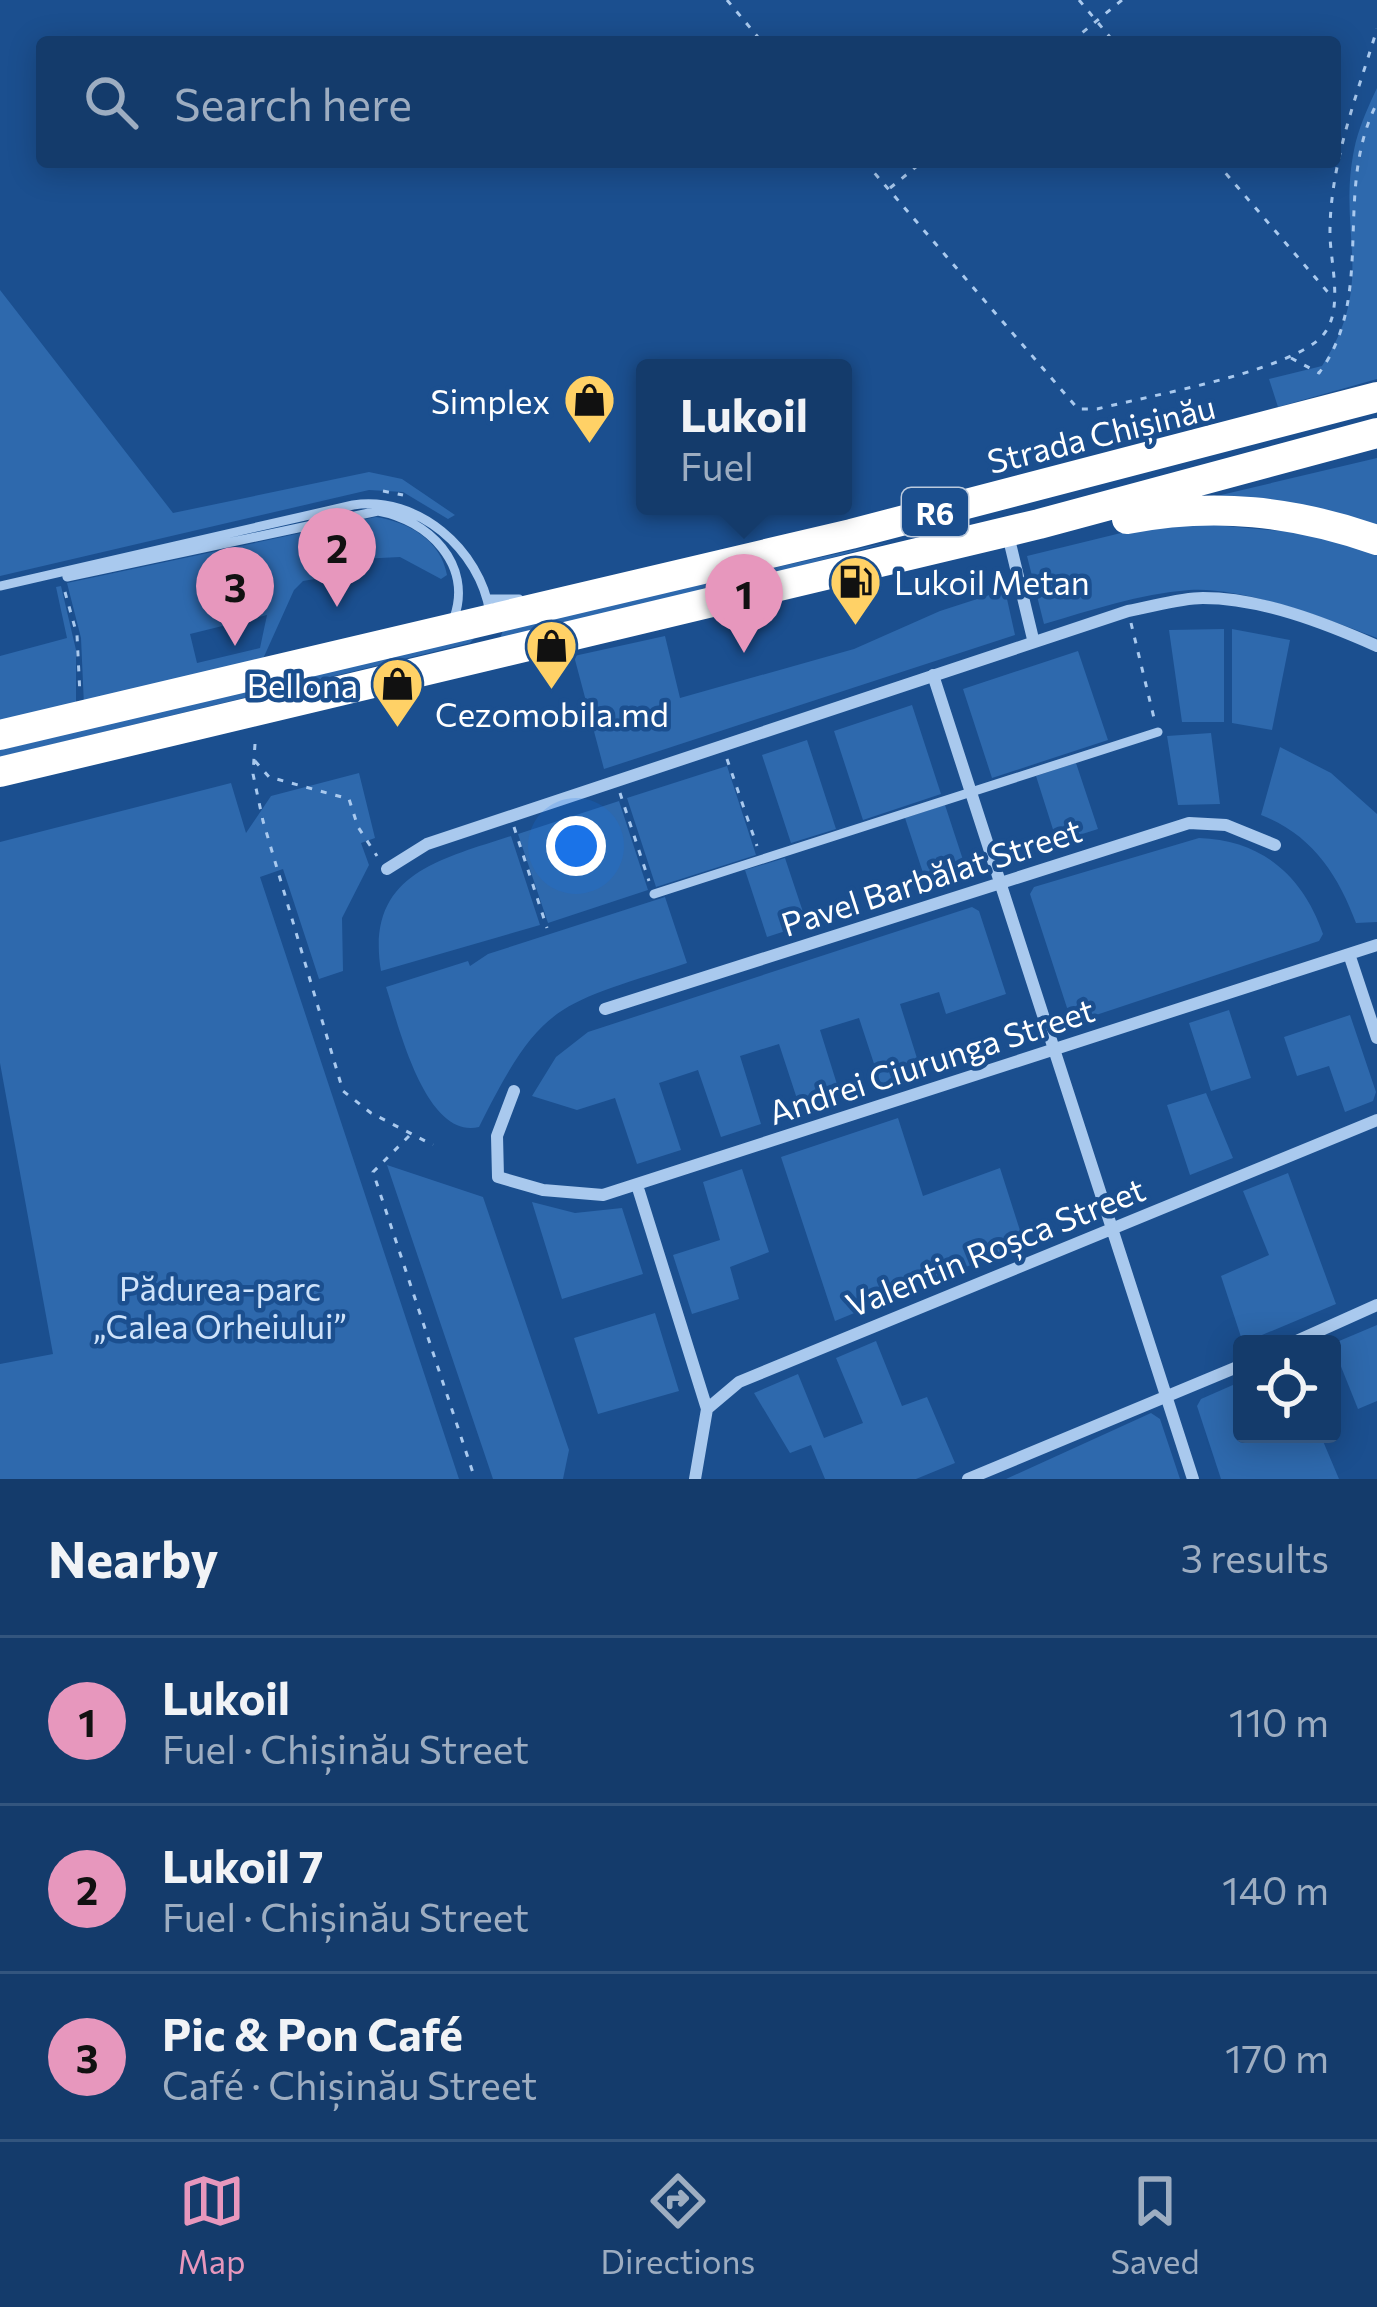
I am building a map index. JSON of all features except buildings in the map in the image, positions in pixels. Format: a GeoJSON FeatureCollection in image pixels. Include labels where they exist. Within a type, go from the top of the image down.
{"type":"FeatureCollection","features":[{"type":"Feature","properties":{"kind":"highway","name":"Strada Chișinău"},"geometry":{"type":"LineString","coordinates":[[490,609],[567,601],[850,534],[1377,397]]}},
{"type":"Feature","properties":{"kind":"highway","name":"R6"},"geometry":{"type":"LineString","coordinates":[[0,772],[1039,524],[1377,434]]}},
{"type":"Feature","properties":{"kind":"highway"},"geometry":{"type":"LineString","coordinates":[[1039,524],[1077,529],[1202,508],[1244,509],[1287,514],[1377,540]]}},
{"type":"Feature","properties":{"kind":"highway","name":"R6"},"geometry":{"type":"LineString","coordinates":[[0,735],[449,628],[490,609]]}},
{"type":"Feature","properties":{"kind":"highway"},"geometry":{"type":"LineString","coordinates":[[484,660],[490,609]]}},
{"type":"Feature","properties":{"kind":"street"},"geometry":{"type":"LineString","coordinates":[[1007,531],[1033,639]]}},
{"type":"Feature","properties":{"kind":"street"},"geometry":{"type":"LineString","coordinates":[[386,869],[427,844],[1128,611],[1202,598],[1249,604],[1331,626],[1377,646]]}},
{"type":"Feature","properties":{"kind":"street"},"geometry":{"type":"LineString","coordinates":[[933,675],[967,793],[1192,1479]]}},
{"type":"Feature","properties":{"kind":"street","name":"Pavel Barbălat Street"},"geometry":{"type":"LineString","coordinates":[[605,1009],[1190,823],[1226,825],[1275,845]]}},
{"type":"Feature","properties":{"kind":"street","name":"Andrei Ciurunga Street"},"geometry":{"type":"LineString","coordinates":[[514,1091],[497,1136],[498,1177],[578,1195],[603,1195],[1377,945]]}},
{"type":"Feature","properties":{"kind":"street"},"geometry":{"type":"LineString","coordinates":[[1349,954],[1377,1038]]}},
{"type":"Feature","properties":{"kind":"street","name":"Valentin Roșca Street"},"geometry":{"type":"LineString","coordinates":[[706,1409],[764,1370],[1377,1120]]}},
{"type":"Feature","properties":{"kind":"street"},"geometry":{"type":"LineString","coordinates":[[637,1185],[706,1409],[695,1479]]}},
{"type":"Feature","properties":{"kind":"street"},"geometry":{"type":"LineString","coordinates":[[1309,1335],[1377,1305]]}},
{"type":"Feature","properties":{"kind":"street"},"geometry":{"type":"LineString","coordinates":[[968,1479],[1233,1369]]}},
{"type":"Feature","properties":{"kind":"lane"},"geometry":{"type":"LineString","coordinates":[[0,589],[375,502],[407,507],[437,526],[490,609]]}},
{"type":"Feature","properties":{"kind":"lane"},"geometry":{"type":"LineString","coordinates":[[0,589],[378,511],[414,522],[446,554],[459,594],[449,628]]}},
{"type":"Feature","properties":{"kind":"lane"},"geometry":{"type":"LineString","coordinates":[[654,894],[1157,732]]}},
{"type":"Feature","properties":{"kind":"path"},"geometry":{"type":"LineString","coordinates":[[727,0],[757,36]]}},
{"type":"Feature","properties":{"kind":"path"},"geometry":{"type":"LineString","coordinates":[[1078,0],[1109,36]]}},
{"type":"Feature","properties":{"kind":"path"},"geometry":{"type":"LineString","coordinates":[[1078,36],[1122,0]]}},
{"type":"Feature","properties":{"kind":"path"},"geometry":{"type":"LineString","coordinates":[[1341,156],[1377,29]]}},
{"type":"Feature","properties":{"kind":"path"},"geometry":{"type":"LineString","coordinates":[[1363,248],[1357,175],[1362,140],[1377,103]]}},
{"type":"Feature","properties":{"kind":"path"},"geometry":{"type":"LineString","coordinates":[[870,168],[1078,409],[1096,409],[1289,357],[1320,340],[1333,318],[1330,230],[1339,168]]}},
{"type":"Feature","properties":{"kind":"path"},"geometry":{"type":"LineString","coordinates":[[888,190],[915,168]]}},
{"type":"Feature","properties":{"kind":"path"},"geometry":{"type":"LineString","coordinates":[[1221,168],[1334,299]]}},
{"type":"Feature","properties":{"kind":"path"},"geometry":{"type":"LineString","coordinates":[[1289,357],[1304,360],[1319,373],[1352,322]]}},
{"type":"Feature","properties":{"kind":"path"},"geometry":{"type":"LineString","coordinates":[[63,585],[77,634],[80,700]]}},
{"type":"Feature","properties":{"kind":"path"},"geometry":{"type":"LineString","coordinates":[[1128,611],[1157,732]]}},
{"type":"Feature","properties":{"kind":"path"},"geometry":{"type":"LineString","coordinates":[[254,743],[263,820],[343,1091],[434,1144]]}},
{"type":"Feature","properties":{"kind":"path"},"geometry":{"type":"LineString","coordinates":[[723,746],[762,859]]}},
{"type":"Feature","properties":{"kind":"path"},"geometry":{"type":"LineString","coordinates":[[254,759],[268,777],[350,799],[358,827],[386,869]]}},
{"type":"Feature","properties":{"kind":"path"},"geometry":{"type":"LineString","coordinates":[[617,782],[654,894]]}},
{"type":"Feature","properties":{"kind":"path"},"geometry":{"type":"LineString","coordinates":[[511,818],[547,928]]}},
{"type":"Feature","properties":{"kind":"path"},"geometry":{"type":"LineString","coordinates":[[410,1134],[373,1172],[475,1479]]}},
{"type":"Feature","properties":{"kind":"green space"},"geometry":{"type":"Polygon","coordinates":[[[1377,88],[1377,379],[1278,407],[1269,379],[1322,366],[1348,308],[1352,283],[1350,180],[1361,126],[1377,88]]]}},
{"type":"Feature","properties":{"kind":"green space"},"geometry":{"type":"Polygon","coordinates":[[[0,290],[173,513],[369,472],[402,479],[455,515],[448,519],[403,492],[369,490],[0,576],[0,290]]]}},
{"type":"Feature","properties":{"kind":"green space"},"geometry":{"type":"Polygon","coordinates":[[[1377,458],[1377,529],[1204,499],[1377,458]]]}},
{"type":"Feature","properties":{"kind":"green space"},"geometry":{"type":"Polygon","coordinates":[[[376,517],[421,535],[438,552],[447,575],[441,579],[400,557],[360,559],[354,537],[319,546],[327,577],[303,581],[294,590],[262,661],[84,706],[81,638],[67,583],[376,517]],[[267,615],[190,634],[197,663],[260,648],[267,615]]]}},
{"type":"Feature","properties":{"kind":"green space"},"geometry":{"type":"Polygon","coordinates":[[[1170,521],[1314,534],[1377,553],[1377,638],[1284,605],[1210,590],[1152,595],[1044,624],[1027,556],[1170,521]]]}},
{"type":"Feature","properties":{"kind":"green space"},"geometry":{"type":"Polygon","coordinates":[[[894,541],[497,646],[504,628],[894,541]]]}},
{"type":"Feature","properties":{"kind":"green space"},"geometry":{"type":"Polygon","coordinates":[[[61,586],[76,650],[76,706],[0,724],[0,656],[67,638],[56,587],[61,586]]]}},
{"type":"Feature","properties":{"kind":"green space"},"geometry":{"type":"Polygon","coordinates":[[[1005,590],[1015,635],[604,769],[574,656],[665,636],[680,698],[854,649],[940,611],[1005,590]]]}},
{"type":"Feature","properties":{"kind":"green space"},"geometry":{"type":"Polygon","coordinates":[[[1224,629],[1224,722],[1182,722],[1169,630],[1224,629]]]}},
{"type":"Feature","properties":{"kind":"green space"},"geometry":{"type":"Polygon","coordinates":[[[1232,629],[1290,640],[1272,730],[1232,723],[1232,629]]]}},
{"type":"Feature","properties":{"kind":"green space"},"geometry":{"type":"Polygon","coordinates":[[[477,635],[470,643],[0,757],[0,750],[477,635]]]}},
{"type":"Feature","properties":{"kind":"green space"},"geometry":{"type":"Polygon","coordinates":[[[1078,651],[1108,740],[992,778],[963,689],[1078,651]]]}},
{"type":"Feature","properties":{"kind":"green space"},"geometry":{"type":"Polygon","coordinates":[[[912,705],[941,794],[863,820],[834,731],[912,705]]]}},
{"type":"Feature","properties":{"kind":"green space"},"geometry":{"type":"Polygon","coordinates":[[[1211,733],[1220,804],[1178,805],[1167,736],[1211,733]]]}},
{"type":"Feature","properties":{"kind":"green space"},"geometry":{"type":"Polygon","coordinates":[[[807,740],[836,829],[791,843],[762,755],[807,740]]]}},
{"type":"Feature","properties":{"kind":"green space"},"geometry":{"type":"Polygon","coordinates":[[[1280,747],[1331,773],[1377,814],[1377,922],[1356,923],[1341,888],[1320,858],[1294,833],[1261,815],[1280,747]]]}},
{"type":"Feature","properties":{"kind":"green space"},"geometry":{"type":"Polygon","coordinates":[[[1076,763],[1098,829],[1057,842],[1036,776],[1076,763]]]}},
{"type":"Feature","properties":{"kind":"green space"},"geometry":{"type":"Polygon","coordinates":[[[727,766],[756,855],[656,887],[627,798],[727,766]]]}},
{"type":"Feature","properties":{"kind":"green space","name":"Pădurea-parc „Calea Orheiului”"},"geometry":{"type":"Polygon","coordinates":[[[359,773],[375,838],[361,843],[369,865],[342,918],[343,971],[319,979],[283,869],[260,877],[459,1479],[0,1479],[0,1364],[53,1354],[0,1063],[0,842],[231,783],[246,833],[271,796],[359,773]]]}},
{"type":"Feature","properties":{"kind":"green space"},"geometry":{"type":"Polygon","coordinates":[[[619,801],[648,890],[548,923],[518,834],[619,801]]]}},
{"type":"Feature","properties":{"kind":"green space"},"geometry":{"type":"Polygon","coordinates":[[[945,805],[965,866],[961,874],[927,885],[905,818],[945,805]]]}},
{"type":"Feature","properties":{"kind":"green space"},"geometry":{"type":"Polygon","coordinates":[[[511,836],[540,925],[381,971],[379,939],[384,913],[396,892],[434,864],[511,836]]]}},
{"type":"Feature","properties":{"kind":"green space"},"geometry":{"type":"Polygon","coordinates":[[[1199,838],[1242,846],[1277,865],[1315,913],[1323,934],[1319,941],[1078,1021],[1070,1017],[1030,894],[1034,887],[1199,838]]]}},
{"type":"Feature","properties":{"kind":"green space"},"geometry":{"type":"Polygon","coordinates":[[[785,858],[807,924],[767,937],[745,870],[785,858]]]}},
{"type":"Feature","properties":{"kind":"green space"},"geometry":{"type":"Polygon","coordinates":[[[665,897],[687,963],[581,1000],[558,1014],[520,1054],[479,1127],[460,1126],[443,1116],[406,1051],[386,987],[468,961],[470,966],[488,954],[665,897]]]}},
{"type":"Feature","properties":{"kind":"green space"},"geometry":{"type":"Polygon","coordinates":[[[972,907],[979,911],[1006,994],[946,1014],[939,992],[900,1004],[921,1071],[881,1085],[859,1018],[820,1030],[841,1097],[801,1111],[779,1044],[740,1056],[761,1124],[721,1137],[698,1070],[659,1083],[681,1150],[637,1164],[615,1098],[577,1110],[532,1096],[556,1057],[588,1032],[972,907]]]}},
{"type":"Feature","properties":{"kind":"green space"},"geometry":{"type":"Polygon","coordinates":[[[1229,1010],[1251,1078],[1211,1091],[1189,1023],[1229,1010]]]}},
{"type":"Feature","properties":{"kind":"green space"},"geometry":{"type":"Polygon","coordinates":[[[1350,1015],[1376,1092],[1373,1101],[1345,1112],[1329,1066],[1297,1076],[1284,1037],[1350,1015]]]}},
{"type":"Feature","properties":{"kind":"green space"},"geometry":{"type":"Polygon","coordinates":[[[1206,1093],[1233,1158],[1190,1175],[1167,1105],[1206,1093]]]}},
{"type":"Feature","properties":{"kind":"green space"},"geometry":{"type":"Polygon","coordinates":[[[898,1118],[923,1196],[1000,1168],[1024,1243],[835,1321],[781,1157],[898,1118]]]}},
{"type":"Feature","properties":{"kind":"green space"},"geometry":{"type":"Polygon","coordinates":[[[387,1165],[483,1197],[569,1450],[563,1479],[493,1479],[387,1165]]]}},
{"type":"Feature","properties":{"kind":"green space"},"geometry":{"type":"Polygon","coordinates":[[[742,1169],[769,1252],[730,1267],[739,1299],[692,1314],[673,1255],[720,1240],[703,1182],[742,1169]]]}},
{"type":"Feature","properties":{"kind":"green space"},"geometry":{"type":"Polygon","coordinates":[[[1288,1173],[1336,1304],[1262,1335],[1240,1335],[1221,1276],[1269,1255],[1243,1191],[1288,1173]]]}},
{"type":"Feature","properties":{"kind":"green space"},"geometry":{"type":"Polygon","coordinates":[[[532,1202],[575,1213],[622,1208],[643,1274],[562,1299],[532,1202]]]}},
{"type":"Feature","properties":{"kind":"green space"},"geometry":{"type":"Polygon","coordinates":[[[655,1313],[679,1391],[598,1414],[574,1338],[655,1313]]]}},
{"type":"Feature","properties":{"kind":"green space"},"geometry":{"type":"Polygon","coordinates":[[[1377,1325],[1377,1401],[1358,1409],[1341,1366],[1341,1340],[1377,1325]]]}},
{"type":"Feature","properties":{"kind":"green space"},"geometry":{"type":"Polygon","coordinates":[[[876,1341],[902,1406],[927,1397],[955,1463],[916,1479],[825,1479],[811,1445],[790,1453],[754,1393],[798,1374],[824,1438],[863,1423],[836,1358],[876,1341]]]}},
{"type":"Feature","properties":{"kind":"green space"},"geometry":{"type":"Polygon","coordinates":[[[1233,1385],[1233,1443],[1324,1443],[1339,1479],[1221,1479],[1197,1406],[1201,1399],[1233,1385]]]}},
{"type":"Feature","properties":{"kind":"green space"},"geometry":{"type":"Polygon","coordinates":[[[1151,1413],[1160,1419],[1180,1479],[1006,1479],[1151,1413]]]}},
{"type":"Feature","properties":{"kind":"place","name":"Simplex"},"geometry":{"type":"Point","coordinates":[589,446]}},
{"type":"Feature","properties":{"kind":"place","name":"Lukoil 7"},"geometry":{"type":"Point","coordinates":[337,607]}},
{"type":"Feature","properties":{"kind":"place","name":"Lukoil Metan"},"geometry":{"type":"Point","coordinates":[855,627]}},
{"type":"Feature","properties":{"kind":"place","name":"Pic & Pon Café"},"geometry":{"type":"Point","coordinates":[235,646]}},
{"type":"Feature","properties":{"kind":"place","name":"Lukoil"},"geometry":{"type":"Point","coordinates":[744,653]}},
{"type":"Feature","properties":{"kind":"place","name":"Cezomobila.md"},"geometry":{"type":"Point","coordinates":[552,692]}},
{"type":"Feature","properties":{"kind":"place","name":"Bellona"},"geometry":{"type":"Point","coordinates":[397,730]}}]}
